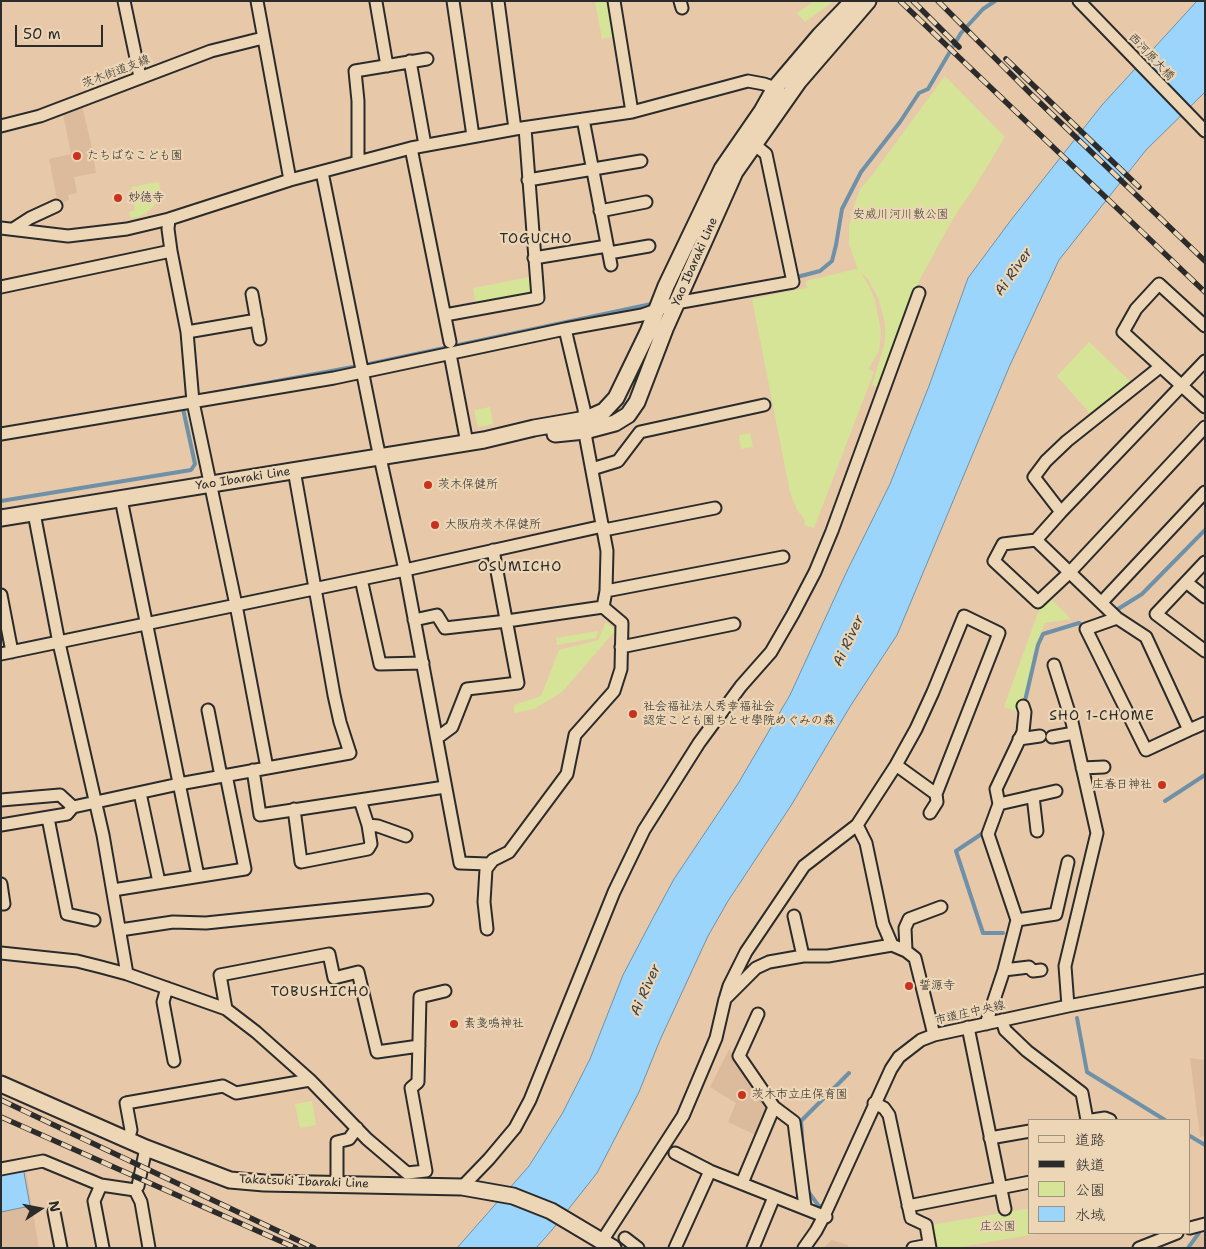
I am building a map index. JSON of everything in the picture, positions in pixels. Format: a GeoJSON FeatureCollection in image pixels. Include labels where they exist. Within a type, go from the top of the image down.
{"type":"FeatureCollection","features":[{"type":"Feature","properties":{"kind":"main road","name":"Yao Ibaraki Line"},"geometry":{"type":"LineString","coordinates":[[1,518],[484,440],[533,437],[585,425],[615,423],[628,415],[637,402],[676,304],[775,88],[820,35],[853,1]]}},
{"type":"Feature","properties":{"kind":"main road","name":"Yao Ibaraki Line"},"geometry":{"type":"LineString","coordinates":[[585,425],[604,411],[616,398],[666,286],[722,169],[773,116],[799,81],[868,1]]}},
{"type":"Feature","properties":{"kind":"main road","name":"Takatsuki Ibaraki Line"},"geometry":{"type":"LineString","coordinates":[[1,1084],[146,1148],[230,1180],[264,1183],[462,1187],[513,1196],[551,1211],[613,1242]]}},
{"type":"Feature","properties":{"kind":"street"},"geometry":{"type":"LineString","coordinates":[[124,1],[140,77]]}},
{"type":"Feature","properties":{"kind":"street"},"geometry":{"type":"LineString","coordinates":[[257,1],[290,180]]}},
{"type":"Feature","properties":{"kind":"street"},"geometry":{"type":"LineString","coordinates":[[453,1],[473,136]]}},
{"type":"Feature","properties":{"kind":"street"},"geometry":{"type":"LineString","coordinates":[[445,315],[538,298],[528,180],[498,1]]}},
{"type":"Feature","properties":{"kind":"street"},"geometry":{"type":"LineString","coordinates":[[614,1],[632,112]]}},
{"type":"Feature","properties":{"kind":"street","name":"西河原大橋"},"geometry":{"type":"LineString","coordinates":[[1079,1],[1205,131]]}},
{"type":"Feature","properties":{"kind":"street"},"geometry":{"type":"LineString","coordinates":[[376,2],[387,66]]}},
{"type":"Feature","properties":{"kind":"street","name":"茨木街道支線"},"geometry":{"type":"LineString","coordinates":[[1,126],[40,116],[212,51],[263,38]]}},
{"type":"Feature","properties":{"kind":"street"},"geometry":{"type":"LineString","coordinates":[[358,162],[358,101],[355,71],[427,59]]}},
{"type":"Feature","properties":{"kind":"street"},"geometry":{"type":"LineString","coordinates":[[410,61],[425,145]]}},
{"type":"Feature","properties":{"kind":"street"},"geometry":{"type":"LineString","coordinates":[[7,229],[68,236],[128,230],[169,219],[290,180],[411,148],[520,128],[632,112],[748,81],[775,88],[788,97]]}},
{"type":"Feature","properties":{"kind":"street"},"geometry":{"type":"LineString","coordinates":[[583,119],[609,255]]}},
{"type":"Feature","properties":{"kind":"street"},"geometry":{"type":"LineString","coordinates":[[1,434],[364,372],[450,348],[642,316],[676,304],[794,282],[766,154],[750,140]]}},
{"type":"Feature","properties":{"kind":"street"},"geometry":{"type":"LineString","coordinates":[[411,148],[445,315],[467,443]]}},
{"type":"Feature","properties":{"kind":"street"},"geometry":{"type":"LineString","coordinates":[[528,180],[641,161]]}},
{"type":"Feature","properties":{"kind":"street"},"geometry":{"type":"LineString","coordinates":[[322,172],[405,570],[460,863],[488,864]]}},
{"type":"Feature","properties":{"kind":"street"},"geometry":{"type":"LineString","coordinates":[[600,211],[646,202]]}},
{"type":"Feature","properties":{"kind":"street"},"geometry":{"type":"LineString","coordinates":[[7,229],[56,206]]}},
{"type":"Feature","properties":{"kind":"street"},"geometry":{"type":"LineString","coordinates":[[169,219],[168,230],[171,251],[187,332],[189,401],[211,484],[221,540],[236,605],[266,768]]}},
{"type":"Feature","properties":{"kind":"street"},"geometry":{"type":"LineString","coordinates":[[534,258],[609,255],[648,246]]}},
{"type":"Feature","properties":{"kind":"street"},"geometry":{"type":"LineString","coordinates":[[1,287],[171,251]]}},
{"type":"Feature","properties":{"kind":"street"},"geometry":{"type":"LineString","coordinates":[[1205,326],[1159,284],[1136,309],[1123,332],[1205,407]]}},
{"type":"Feature","properties":{"kind":"street"},"geometry":{"type":"LineString","coordinates":[[252,294],[260,339]]}},
{"type":"Feature","properties":{"kind":"street"},"geometry":{"type":"LineString","coordinates":[[462,1187],[515,1128],[530,1100],[614,892],[644,830],[699,743],[741,686],[771,652],[793,614],[832,531],[919,294]]}},
{"type":"Feature","properties":{"kind":"street"},"geometry":{"type":"LineString","coordinates":[[187,332],[257,320]]}},
{"type":"Feature","properties":{"kind":"street"},"geometry":{"type":"LineString","coordinates":[[565,329],[585,425],[607,551],[606,591],[603,607]]}},
{"type":"Feature","properties":{"kind":"street"},"geometry":{"type":"LineString","coordinates":[[1205,361],[1036,540],[1003,544],[994,561],[1038,602],[1070,572],[1205,427]]}},
{"type":"Feature","properties":{"kind":"street"},"geometry":{"type":"LineString","coordinates":[[1061,512],[1034,477],[1046,461],[1067,441],[1160,367]]}},
{"type":"Feature","properties":{"kind":"street"},"geometry":{"type":"LineString","coordinates":[[592,469],[618,461],[640,432],[764,405]]}},
{"type":"Feature","properties":{"kind":"street"},"geometry":{"type":"LineString","coordinates":[[1,825],[67,814],[72,807],[179,784],[350,753],[338,713],[294,470]]}},
{"type":"Feature","properties":{"kind":"street"},"geometry":{"type":"LineString","coordinates":[[1102,602],[1205,492]]}},
{"type":"Feature","properties":{"kind":"street"},"geometry":{"type":"LineString","coordinates":[[121,499],[198,876]]}},
{"type":"Feature","properties":{"kind":"street"},"geometry":{"type":"LineString","coordinates":[[1,596],[7,653],[493,550],[715,508]]}},
{"type":"Feature","properties":{"kind":"street"},"geometry":{"type":"LineString","coordinates":[[34,513],[59,643],[103,835],[127,974]]}},
{"type":"Feature","properties":{"kind":"street"},"geometry":{"type":"LineString","coordinates":[[1036,540],[1117,618],[1146,637],[1190,730]]}},
{"type":"Feature","properties":{"kind":"street"},"geometry":{"type":"LineString","coordinates":[[437,738],[452,727],[467,689],[518,683],[493,550]]}},
{"type":"Feature","properties":{"kind":"street"},"geometry":{"type":"LineString","coordinates":[[606,591],[783,557]]}},
{"type":"Feature","properties":{"kind":"street"},"geometry":{"type":"LineString","coordinates":[[1204,648],[1156,614],[1205,562]]}},
{"type":"Feature","properties":{"kind":"street"},"geometry":{"type":"LineString","coordinates":[[361,579],[380,664],[423,663]]}},
{"type":"Feature","properties":{"kind":"street"},"geometry":{"type":"LineString","coordinates":[[1186,582],[1205,597]]}},
{"type":"Feature","properties":{"kind":"street"},"geometry":{"type":"LineString","coordinates":[[414,620],[437,615],[445,628],[603,607],[622,623],[621,669],[614,691],[575,735],[567,774],[509,852],[488,864],[484,884],[487,929]]}},
{"type":"Feature","properties":{"kind":"street"},"geometry":{"type":"LineString","coordinates":[[638,1248],[613,1242],[683,1116],[716,1038],[729,986],[746,952],[804,866],[857,825],[916,729],[964,616],[999,633],[936,794],[937,802],[930,813]]}},
{"type":"Feature","properties":{"kind":"street"},"geometry":{"type":"LineString","coordinates":[[1117,618],[1086,629],[1146,750],[1205,723]]}},
{"type":"Feature","properties":{"kind":"street"},"geometry":{"type":"LineString","coordinates":[[621,647],[734,624]]}},
{"type":"Feature","properties":{"kind":"street"},"geometry":{"type":"LineString","coordinates":[[1054,665],[1072,722],[1097,833],[1065,966],[1068,1006]]}},
{"type":"Feature","properties":{"kind":"street"},"geometry":{"type":"LineString","coordinates":[[986,1024],[1018,920],[988,834],[999,804],[996,789],[1023,732],[1024,709]]}},
{"type":"Feature","properties":{"kind":"street"},"geometry":{"type":"LineString","coordinates":[[112,890],[245,869],[208,710]]}},
{"type":"Feature","properties":{"kind":"street"},"geometry":{"type":"LineString","coordinates":[[1052,737],[1074,733]]}},
{"type":"Feature","properties":{"kind":"street"},"geometry":{"type":"LineString","coordinates":[[1019,739],[1040,736]]}},
{"type":"Feature","properties":{"kind":"street"},"geometry":{"type":"LineString","coordinates":[[896,764],[936,794]]}},
{"type":"Feature","properties":{"kind":"street"},"geometry":{"type":"LineString","coordinates":[[1082,768],[1104,768]]}},
{"type":"Feature","properties":{"kind":"street"},"geometry":{"type":"LineString","coordinates":[[253,770],[260,815],[445,787]]}},
{"type":"Feature","properties":{"kind":"street"},"geometry":{"type":"LineString","coordinates":[[999,804],[1056,791]]}},
{"type":"Feature","properties":{"kind":"street"},"geometry":{"type":"LineString","coordinates":[[140,793],[159,882]]}},
{"type":"Feature","properties":{"kind":"street"},"geometry":{"type":"LineString","coordinates":[[1,800],[60,795],[72,807]]}},
{"type":"Feature","properties":{"kind":"street"},"geometry":{"type":"LineString","coordinates":[[1033,796],[1038,831]]}},
{"type":"Feature","properties":{"kind":"street"},"geometry":{"type":"LineString","coordinates":[[294,810],[301,862],[368,849],[371,844],[368,825],[360,800]]}},
{"type":"Feature","properties":{"kind":"street"},"geometry":{"type":"LineString","coordinates":[[48,818],[67,914],[94,920]]}},
{"type":"Feature","properties":{"kind":"street"},"geometry":{"type":"LineString","coordinates":[[368,825],[378,826],[406,836]]}},
{"type":"Feature","properties":{"kind":"street"},"geometry":{"type":"LineString","coordinates":[[857,825],[866,843],[883,924],[892,945]]}},
{"type":"Feature","properties":{"kind":"street"},"geometry":{"type":"LineString","coordinates":[[1018,920],[1056,914],[1068,862]]}},
{"type":"Feature","properties":{"kind":"street"},"geometry":{"type":"LineString","coordinates":[[1,884],[4,904],[1,904]]}},
{"type":"Feature","properties":{"kind":"street"},"geometry":{"type":"LineString","coordinates":[[120,930],[173,922],[206,923],[427,900]]}},
{"type":"Feature","properties":{"kind":"street"},"geometry":{"type":"LineString","coordinates":[[906,951],[905,928],[909,919],[941,907]]}},
{"type":"Feature","properties":{"kind":"street"},"geometry":{"type":"LineString","coordinates":[[794,916],[803,956]]}},
{"type":"Feature","properties":{"kind":"street"},"geometry":{"type":"LineString","coordinates":[[725,999],[756,968],[769,962],[803,956],[828,956],[892,945],[906,951],[915,958],[934,1035]]}},
{"type":"Feature","properties":{"kind":"street"},"geometry":{"type":"LineString","coordinates":[[1,953],[77,961],[127,974],[226,1009],[256,1032],[310,1080],[357,1128],[407,1173],[426,1171],[411,1088],[418,1082],[420,997],[445,991]]}},
{"type":"Feature","properties":{"kind":"street"},"geometry":{"type":"LineString","coordinates":[[226,1009],[220,976],[328,954],[334,978],[358,972],[377,1052],[419,1046]]}},
{"type":"Feature","properties":{"kind":"street"},"geometry":{"type":"LineString","coordinates":[[1004,970],[1029,967],[1033,971],[1041,970]]}},
{"type":"Feature","properties":{"kind":"street","name":"市道庄中央線"},"geometry":{"type":"LineString","coordinates":[[804,1248],[825,1217],[891,1069],[899,1057],[921,1040],[934,1035],[1068,1006],[1205,980]]}},
{"type":"Feature","properties":{"kind":"street"},"geometry":{"type":"LineString","coordinates":[[167,988],[163,1002],[174,1060]]}},
{"type":"Feature","properties":{"kind":"street"},"geometry":{"type":"LineString","coordinates":[[758,1014],[739,1056],[774,1107],[794,1122],[804,1208]]}},
{"type":"Feature","properties":{"kind":"street"},"geometry":{"type":"LineString","coordinates":[[1002,1020],[1005,1030],[1027,1051],[1082,1093],[1087,1119]]}},
{"type":"Feature","properties":{"kind":"street"},"geometry":{"type":"LineString","coordinates":[[968,1028],[1005,1209]]}},
{"type":"Feature","properties":{"kind":"street"},"geometry":{"type":"LineString","coordinates":[[128,1140],[131,1130],[126,1103],[223,1086],[236,1093],[310,1080]]}},
{"type":"Feature","properties":{"kind":"street"},"geometry":{"type":"LineString","coordinates":[[874,1104],[884,1108],[889,1115],[911,1218],[926,1225],[930,1246],[913,1248]]}},
{"type":"Feature","properties":{"kind":"street"},"geometry":{"type":"LineString","coordinates":[[742,1183],[774,1107]]}},
{"type":"Feature","properties":{"kind":"street"},"geometry":{"type":"LineString","coordinates":[[337,1184],[337,1142],[349,1139],[357,1128]]}},
{"type":"Feature","properties":{"kind":"street"},"geometry":{"type":"LineString","coordinates":[[990,1138],[1028,1131]]}},
{"type":"Feature","properties":{"kind":"street"},"geometry":{"type":"LineString","coordinates":[[135,1190],[138,1186],[146,1148]]}},
{"type":"Feature","properties":{"kind":"street"},"geometry":{"type":"LineString","coordinates":[[675,1153],[710,1171],[825,1217]]}},
{"type":"Feature","properties":{"kind":"street"},"geometry":{"type":"LineString","coordinates":[[1,1169],[43,1161],[101,1185],[135,1190]]}},
{"type":"Feature","properties":{"kind":"street"},"geometry":{"type":"LineString","coordinates":[[675,1248],[710,1171]]}},
{"type":"Feature","properties":{"kind":"street"},"geometry":{"type":"LineString","coordinates":[[908,1206],[1028,1182]]}},
{"type":"Feature","properties":{"kind":"street"},"geometry":{"type":"LineString","coordinates":[[101,1185],[94,1201],[103,1248]]}},
{"type":"Feature","properties":{"kind":"street"},"geometry":{"type":"LineString","coordinates":[[135,1190],[141,1202],[149,1248]]}},
{"type":"Feature","properties":{"kind":"street"},"geometry":{"type":"LineString","coordinates":[[753,1248],[774,1198]]}},
{"type":"Feature","properties":{"kind":"street"},"geometry":{"type":"LineString","coordinates":[[54,1212],[61,1248]]}},
{"type":"Feature","properties":{"kind":"street"},"geometry":{"type":"LineString","coordinates":[[1191,1228],[1205,1224]]}},
{"type":"Feature","properties":{"kind":"street"},"geometry":{"type":"LineString","coordinates":[[1138,1248],[1175,1234]]}},
{"type":"Feature","properties":{"kind":"shaded area","name":"たちばなこども園"},"geometry":{"type":"Polygon","coordinates":[[[82,106],[96,173],[74,177],[77,193],[68,195],[69,200],[58,204],[49,159],[71,154],[63,114],[82,106]]]}},
{"type":"Feature","properties":{"kind":"shaded area","name":"茨木市立庄保育園"},"geometry":{"type":"Polygon","coordinates":[[[729,1049],[770,1109],[760,1137],[728,1122],[736,1103],[710,1087],[729,1049]]]}},
{"type":"Feature","properties":{"kind":"shaded area"},"geometry":{"type":"Polygon","coordinates":[[[1190,1058],[1205,1060],[1205,1136],[1200,1137],[1190,1058]]]}},
{"type":"Feature","properties":{"kind":"shaded area"},"geometry":{"type":"Polygon","coordinates":[[[25,1166],[39,1248],[1,1248],[1,1171],[25,1166]]]}},
{"type":"Feature","properties":{"kind":"shaded area"},"geometry":{"type":"Polygon","coordinates":[[[1205,1232],[1205,1248],[1191,1248],[1201,1235],[1205,1232]]]}},
{"type":"Feature","properties":{"kind":"shaded area"},"geometry":{"type":"Polygon","coordinates":[[[832,1240],[848,1245],[849,1248],[823,1248],[832,1240]]]}},
{"type":"Feature","properties":{"kind":"green space"},"geometry":{"type":"Polygon","coordinates":[[[595,1],[610,1],[617,36],[602,39],[595,1]]]}},
{"type":"Feature","properties":{"kind":"green space"},"geometry":{"type":"Polygon","coordinates":[[[815,1],[834,1],[805,22],[797,13],[815,1]]]}},
{"type":"Feature","properties":{"kind":"green space","name":"安威川河川敷公園"},"geometry":{"type":"Polygon","coordinates":[[[945,76],[1005,137],[954,217],[920,279],[880,388],[872,385],[885,342],[885,323],[879,300],[868,279],[860,272],[875,300],[881,332],[879,351],[868,369],[874,372],[814,528],[804,525],[805,520],[797,510],[790,492],[752,299],[807,288],[806,281],[858,270],[849,244],[849,226],[860,189],[945,76]]]}},
{"type":"Feature","properties":{"kind":"green space"},"geometry":{"type":"Polygon","coordinates":[[[159,182],[162,198],[144,215],[131,219],[129,212],[135,210],[131,187],[159,182]]]}},
{"type":"Feature","properties":{"kind":"green space"},"geometry":{"type":"Polygon","coordinates":[[[530,277],[533,293],[476,304],[473,288],[530,277]]]}},
{"type":"Feature","properties":{"kind":"green space"},"geometry":{"type":"Polygon","coordinates":[[[1089,342],[1133,384],[1093,417],[1057,376],[1089,342]]]}},
{"type":"Feature","properties":{"kind":"green space"},"geometry":{"type":"Polygon","coordinates":[[[490,407],[493,424],[478,427],[474,410],[490,407]]]}},
{"type":"Feature","properties":{"kind":"green space"},"geometry":{"type":"Polygon","coordinates":[[[750,433],[753,447],[741,449],[739,435],[750,433]]]}},
{"type":"Feature","properties":{"kind":"green space"},"geometry":{"type":"Polygon","coordinates":[[[1050,598],[1071,619],[1045,623],[1033,653],[1031,672],[1021,713],[1004,707],[1041,606],[1050,598]]]}},
{"type":"Feature","properties":{"kind":"green space"},"geometry":{"type":"Polygon","coordinates":[[[606,622],[615,631],[562,692],[534,709],[514,713],[514,705],[541,696],[559,650],[598,640],[606,622]]]}},
{"type":"Feature","properties":{"kind":"green space"},"geometry":{"type":"Polygon","coordinates":[[[598,631],[596,638],[557,645],[556,638],[598,631]]]}},
{"type":"Feature","properties":{"kind":"green space"},"geometry":{"type":"Polygon","coordinates":[[[312,1101],[316,1125],[300,1128],[295,1104],[312,1101]]]}},
{"type":"Feature","properties":{"kind":"green space","name":"庄公園"},"geometry":{"type":"Polygon","coordinates":[[[1028,1208],[1028,1234],[1036,1234],[955,1248],[936,1248],[932,1225],[1028,1208]]]}},
{"type":"Feature","properties":{"kind":"water","name":"Ai River"},"geometry":{"type":"Polygon","coordinates":[[[1197,1],[1205,1],[1205,92],[1146,150],[1059,260],[1010,365],[897,635],[851,705],[792,804],[728,901],[708,936],[660,1040],[639,1092],[597,1173],[536,1248],[457,1248],[529,1166],[562,1114],[590,1059],[623,975],[674,879],[739,782],[790,695],[847,571],[890,484],[929,386],[968,278],[1011,220],[1102,105],[1197,1]]]}},
{"type":"Feature","properties":{"kind":"water"},"geometry":{"type":"Polygon","coordinates":[[[23,1167],[30,1206],[1,1212],[1,1172],[23,1167]]]}},
{"type":"Feature","properties":{"kind":"waterway"},"geometry":{"type":"LineString","coordinates":[[793,278],[820,271],[832,261],[842,209],[861,172],[900,122],[919,93],[928,89],[961,33],[983,9],[995,1]]}},
{"type":"Feature","properties":{"kind":"waterway"},"geometry":{"type":"LineString","coordinates":[[202,395],[369,364],[656,303]]}},
{"type":"Feature","properties":{"kind":"waterway"},"geometry":{"type":"LineString","coordinates":[[1,501],[191,470],[195,464],[182,404]]}},
{"type":"Feature","properties":{"kind":"waterway"},"geometry":{"type":"LineString","coordinates":[[1118,609],[1142,594],[1205,530]]}},
{"type":"Feature","properties":{"kind":"waterway"},"geometry":{"type":"LineString","coordinates":[[1024,705],[1038,645],[1043,634],[1079,623],[1082,625],[1087,623]]}},
{"type":"Feature","properties":{"kind":"waterway"},"geometry":{"type":"LineString","coordinates":[[1165,801],[1205,775]]}},
{"type":"Feature","properties":{"kind":"waterway"},"geometry":{"type":"LineString","coordinates":[[983,833],[956,851],[983,933],[1003,933]]}},
{"type":"Feature","properties":{"kind":"waterway"},"geometry":{"type":"LineString","coordinates":[[1077,1018],[1087,1072],[1163,1119]]}},
{"type":"Feature","properties":{"kind":"waterway"},"geometry":{"type":"LineString","coordinates":[[803,1151],[801,1121],[849,1073]]}},
{"type":"Feature","properties":{"kind":"waterway"},"geometry":{"type":"LineString","coordinates":[[1191,1137],[1205,1145]]}},
{"type":"Feature","properties":{"kind":"waterway"},"geometry":{"type":"LineString","coordinates":[[807,1190],[818,1205],[825,1209]]}},
{"type":"Feature","properties":{"kind":"waterway"},"geometry":{"type":"LineString","coordinates":[[1188,1248],[1199,1233]]}},
{"type":"Feature","properties":{"kind":"railway"},"geometry":{"type":"LineString","coordinates":[[900,1],[1205,292]]}},
{"type":"Feature","properties":{"kind":"railway"},"geometry":{"type":"LineString","coordinates":[[913,1],[959,47]]}},
{"type":"Feature","properties":{"kind":"railway"},"geometry":{"type":"LineString","coordinates":[[938,1],[1034,97],[1205,261]]}},
{"type":"Feature","properties":{"kind":"railway"},"geometry":{"type":"LineString","coordinates":[[1006,59],[1139,187]]}},
{"type":"Feature","properties":{"kind":"railway"},"geometry":{"type":"LineString","coordinates":[[1,1100],[314,1248]]}},
{"type":"Feature","properties":{"kind":"railway"},"geometry":{"type":"LineString","coordinates":[[1,1117],[296,1248]]}},
{"type":"Feature","properties":{"kind":"place","name":"たちばなこども園"},"geometry":{"type":"Point","coordinates":[77,156]}},
{"type":"Feature","properties":{"kind":"place","name":"妙徳寺"},"geometry":{"type":"Point","coordinates":[118,198]}},
{"type":"Feature","properties":{"kind":"place","name":"茨木保健所"},"geometry":{"type":"Point","coordinates":[428,485]}},
{"type":"Feature","properties":{"kind":"place","name":"大阪府茨木保健所"},"geometry":{"type":"Point","coordinates":[435,525]}},
{"type":"Feature","properties":{"kind":"place","name":"社会福祉法人秀幸福祉会 認定こども園ちとせ學院めぐみの森"},"geometry":{"type":"Point","coordinates":[633,714]}},
{"type":"Feature","properties":{"kind":"place","name":"庄春日神社"},"geometry":{"type":"Point","coordinates":[1162,785]}},
{"type":"Feature","properties":{"kind":"place","name":"誓源寺"},"geometry":{"type":"Point","coordinates":[909,986]}},
{"type":"Feature","properties":{"kind":"place","name":"素戔嗚神社"},"geometry":{"type":"Point","coordinates":[454,1024]}},
{"type":"Feature","properties":{"kind":"place","name":"茨木市立庄保育園"},"geometry":{"type":"Point","coordinates":[742,1095]}},
{"type":"Feature","properties":{"kind":"district","name":"TOGUCHO"},"geometry":{"type":"Point","coordinates":[536,239]}},
{"type":"Feature","properties":{"kind":"district","name":"OSUMICHO"},"geometry":{"type":"Point","coordinates":[520,567]}},
{"type":"Feature","properties":{"kind":"district","name":"SHO 1-CHOME"},"geometry":{"type":"Point","coordinates":[1102,716]}},
{"type":"Feature","properties":{"kind":"district","name":"TOBUSHICHO"},"geometry":{"type":"Point","coordinates":[320,992]}}]}
